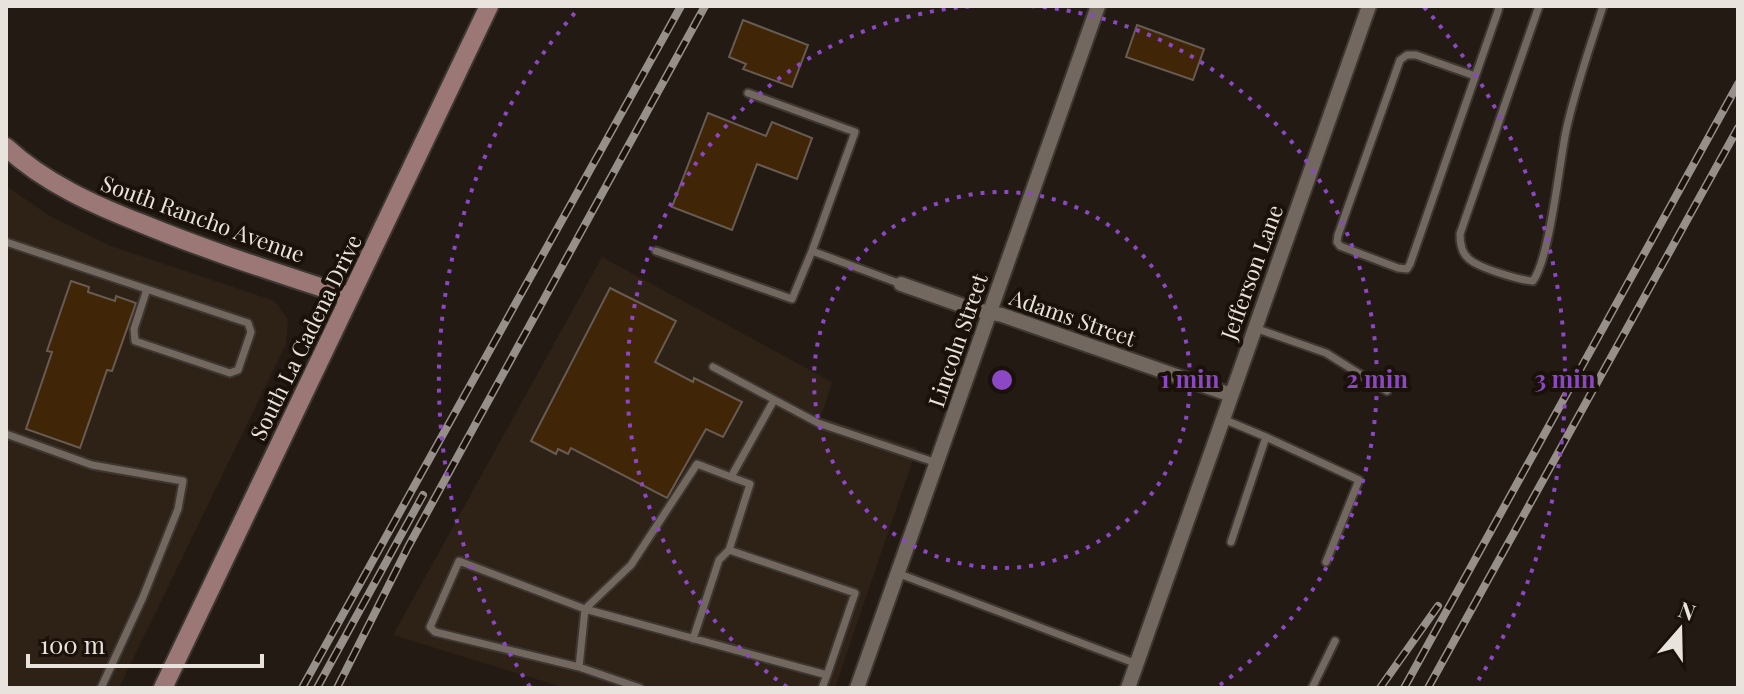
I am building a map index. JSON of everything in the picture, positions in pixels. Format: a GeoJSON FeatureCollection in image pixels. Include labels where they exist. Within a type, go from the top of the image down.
{"type":"FeatureCollection","features":[{"type":"Feature","properties":{"kind":"main road","name":"South La Cadena Drive"},"geometry":{"type":"LineString","coordinates":[[163,688],[489,6]]}},
{"type":"Feature","properties":{"kind":"main road","name":"South Rancho Avenue"},"geometry":{"type":"LineString","coordinates":[[6,147],[49,179],[88,202],[200,248],[350,297]]}},
{"type":"Feature","properties":{"kind":"street","name":"Lincoln Street"},"geometry":{"type":"LineString","coordinates":[[857,688],[1098,6]]}},
{"type":"Feature","properties":{"kind":"street","name":"Jefferson Lane"},"geometry":{"type":"LineString","coordinates":[[1128,688],[1369,6]]}},
{"type":"Feature","properties":{"kind":"street","name":"Adams Street"},"geometry":{"type":"LineString","coordinates":[[901,284],[1231,395]]}},
{"type":"Feature","properties":{"kind":"lane"},"geometry":{"type":"LineString","coordinates":[[1475,76],[1416,55],[1407,55],[1400,60],[1338,235],[1340,246],[1407,269],[1475,76],[1499,6]]}},
{"type":"Feature","properties":{"kind":"lane"},"geometry":{"type":"LineString","coordinates":[[1539,6],[1460,234],[1461,247],[1469,260],[1521,280],[1533,281],[1539,272],[1546,243],[1567,127],[1603,6]]}},
{"type":"Feature","properties":{"kind":"lane"},"geometry":{"type":"LineString","coordinates":[[656,251],[792,299],[855,132],[748,93]]}},
{"type":"Feature","properties":{"kind":"lane"},"geometry":{"type":"LineString","coordinates":[[6,242],[147,289],[248,323],[251,332],[238,370],[230,373],[135,341],[134,329],[147,289]]}},
{"type":"Feature","properties":{"kind":"lane"},"geometry":{"type":"LineString","coordinates":[[812,251],[901,284]]}},
{"type":"Feature","properties":{"kind":"lane"},"geometry":{"type":"LineString","coordinates":[[1255,328],[1326,353],[1387,391]]}},
{"type":"Feature","properties":{"kind":"lane"},"geometry":{"type":"LineString","coordinates":[[713,367],[818,423],[937,463]]}},
{"type":"Feature","properties":{"kind":"lane"},"geometry":{"type":"LineString","coordinates":[[731,477],[774,400]]}},
{"type":"Feature","properties":{"kind":"lane"},"geometry":{"type":"LineString","coordinates":[[1223,419],[1359,480],[1326,562]]}},
{"type":"Feature","properties":{"kind":"lane"},"geometry":{"type":"LineString","coordinates":[[6,434],[92,465],[183,481],[178,509],[143,597],[101,688]]}},
{"type":"Feature","properties":{"kind":"lane"},"geometry":{"type":"LineString","coordinates":[[1231,542],[1266,437]]}},
{"type":"Feature","properties":{"kind":"lane"},"geometry":{"type":"LineString","coordinates":[[579,667],[585,609],[631,565],[697,464],[750,484],[729,550],[719,560],[693,639]]}},
{"type":"Feature","properties":{"kind":"lane"},"geometry":{"type":"LineString","coordinates":[[729,550],[855,593],[822,688]]}},
{"type":"Feature","properties":{"kind":"lane"},"geometry":{"type":"LineString","coordinates":[[640,688],[579,667],[435,632],[430,627],[459,561],[585,609],[827,675]]}},
{"type":"Feature","properties":{"kind":"lane"},"geometry":{"type":"LineString","coordinates":[[897,573],[1137,664]]}},
{"type":"Feature","properties":{"kind":"lane"},"geometry":{"type":"LineString","coordinates":[[1312,688],[1335,641]]}},
{"type":"Feature","properties":{"kind":"shaded area"},"geometry":{"type":"Polygon","coordinates":[[[6,186],[50,216],[111,246],[275,301],[288,320],[286,344],[119,688],[6,688],[6,186]]]}},
{"type":"Feature","properties":{"kind":"shaded area"},"geometry":{"type":"Polygon","coordinates":[[[602,257],[832,382],[821,417],[917,448],[835,688],[565,688],[393,635],[602,257]]]}},
{"type":"Feature","properties":{"kind":"building"},"geometry":{"type":"Polygon","coordinates":[[[743,20],[808,45],[792,87],[743,69],[746,64],[729,57],[743,20]]]}},
{"type":"Feature","properties":{"kind":"building"},"geometry":{"type":"Polygon","coordinates":[[[1137,25],[1204,49],[1193,80],[1126,57],[1137,25]]]}},
{"type":"Feature","properties":{"kind":"building"},"geometry":{"type":"Polygon","coordinates":[[[708,113],[766,136],[772,122],[812,138],[797,179],[757,164],[732,230],[672,207],[708,113]]]}},
{"type":"Feature","properties":{"kind":"building"},"geometry":{"type":"Polygon","coordinates":[[[71,281],[89,287],[88,292],[115,301],[116,296],[136,303],[112,371],[107,370],[80,448],[26,429],[52,352],[47,351],[71,281]]]}},
{"type":"Feature","properties":{"kind":"building"},"geometry":{"type":"Polygon","coordinates":[[[610,288],[676,321],[655,362],[742,402],[723,437],[706,429],[667,498],[571,448],[568,454],[558,449],[556,454],[531,441],[610,288]]]}},
{"type":"Feature","properties":{"kind":"railway"},"geometry":{"type":"LineString","coordinates":[[302,688],[681,6]]}},
{"type":"Feature","properties":{"kind":"railway"},"geometry":{"type":"LineString","coordinates":[[337,688],[408,547],[705,6]]}},
{"type":"Feature","properties":{"kind":"railway"},"geometry":{"type":"LineString","coordinates":[[1404,688],[1738,84]]}},
{"type":"Feature","properties":{"kind":"railway"},"geometry":{"type":"LineString","coordinates":[[1428,688],[1738,128]]}},
{"type":"Feature","properties":{"kind":"railway"},"geometry":{"type":"LineString","coordinates":[[317,688],[423,495]]}},
{"type":"Feature","properties":{"kind":"railway"},"geometry":{"type":"LineString","coordinates":[[1380,688],[1438,606]]}}]}
